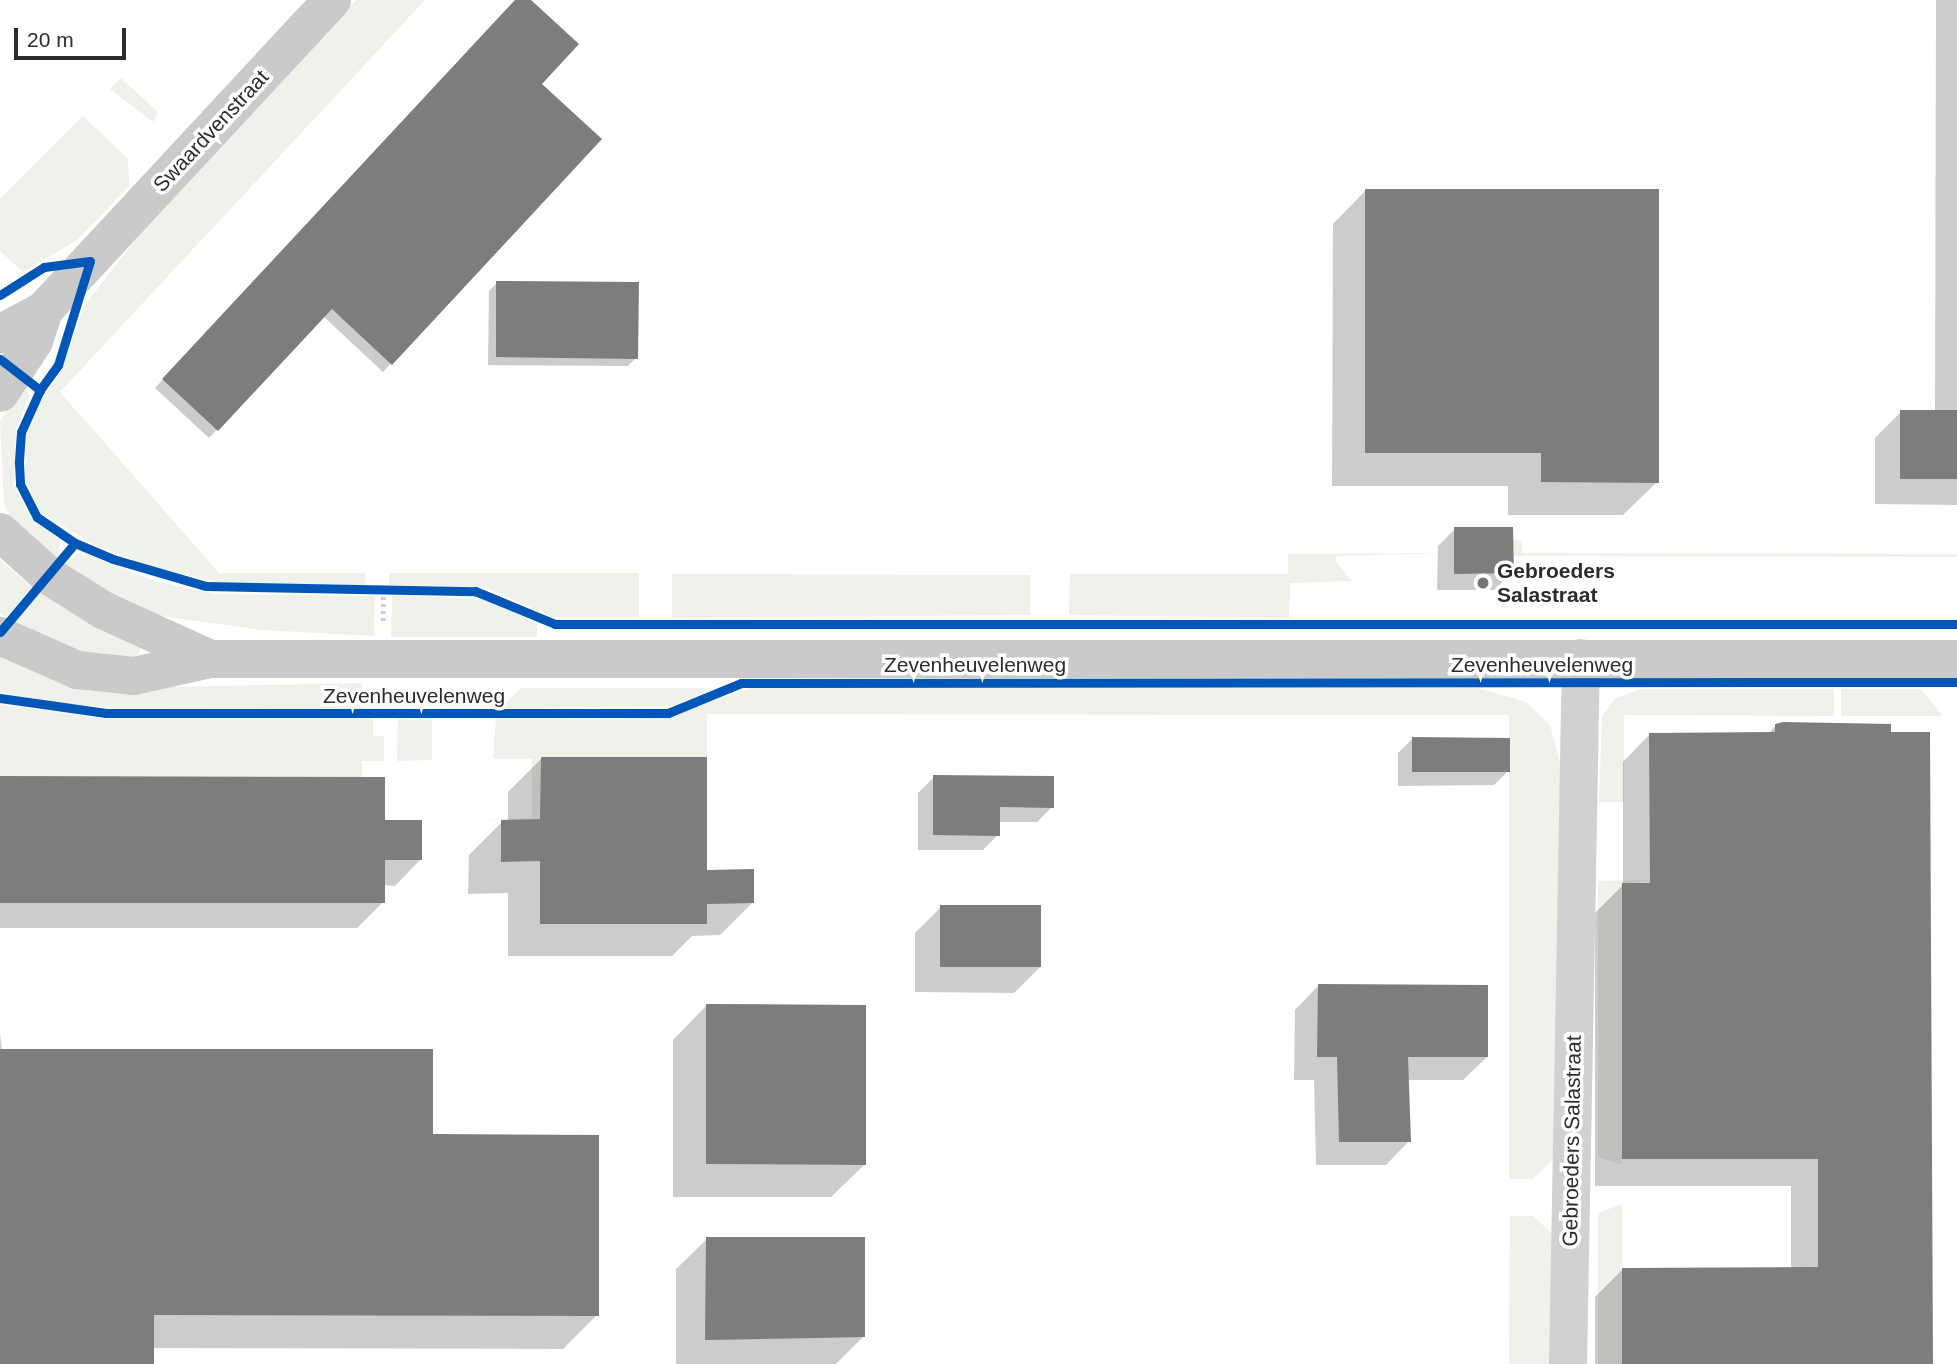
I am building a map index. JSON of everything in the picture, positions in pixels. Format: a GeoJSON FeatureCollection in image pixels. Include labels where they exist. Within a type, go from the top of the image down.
{"type":"FeatureCollection","features":[{"type":"Feature","properties":{"kind":"street","name":"Swaardvenstraat"},"geometry":{"type":"LineString","coordinates":[[0,334],[44,310],[332,0]]}},
{"type":"Feature","properties":{"kind":"street","name":"Swaardvenstraat"},"geometry":{"type":"LineString","coordinates":[[0,393],[34,341],[44,310]]}},
{"type":"Feature","properties":{"kind":"street","name":"Zevenheuvelenweg"},"geometry":{"type":"LineString","coordinates":[[0,533],[49,576],[103,610],[210,659]]}},
{"type":"Feature","properties":{"kind":"street","name":"Zevenheuvelenweg"},"geometry":{"type":"LineString","coordinates":[[0,636],[77,670],[134,676],[210,659],[1957,659]]}},
{"type":"Feature","properties":{"kind":"street","name":"Gebroeders Salastraat"},"geometry":{"type":"LineString","coordinates":[[1568,1364],[1581,658]]}},
{"type":"Feature","properties":{"kind":"path"},"geometry":{"type":"LineString","coordinates":[[370,590],[396,590]]}},
{"type":"Feature","properties":{"kind":"shaded area"},"geometry":{"type":"Polygon","coordinates":[[[356,0],[425,0],[60,392],[219,573],[365,573],[366,585],[221,583],[154,568],[91,543],[41,512],[25,479],[26,435],[32,415],[61,371],[84,306],[149,223],[356,0]]]}},
{"type":"Feature","properties":{"kind":"shaded area"},"geometry":{"type":"Polygon","coordinates":[[[121,78],[158,112],[153,122],[110,89],[121,78]]]}},
{"type":"Feature","properties":{"kind":"shaded area"},"geometry":{"type":"Polygon","coordinates":[[[83,116],[128,159],[129,186],[77,240],[23,272],[0,251],[0,199],[83,116]]]}},
{"type":"Feature","properties":{"kind":"shaded area"},"geometry":{"type":"Polygon","coordinates":[[[26,384],[29,396],[16,430],[14,484],[29,516],[60,541],[58,559],[13,524],[4,503],[0,421],[26,384]]]}},
{"type":"Feature","properties":{"kind":"shaded area"},"geometry":{"type":"Polygon","coordinates":[[[1513,540],[1522,541],[1522,553],[1957,554],[1957,557],[1514,556],[1513,540]]]}},
{"type":"Feature","properties":{"kind":"shaded area"},"geometry":{"type":"Polygon","coordinates":[[[81,551],[154,581],[215,594],[375,596],[374,636],[262,630],[154,615],[62,569],[81,551]]]}},
{"type":"Feature","properties":{"kind":"shaded area"},"geometry":{"type":"Polygon","coordinates":[[[1454,553],[1337,556],[1335,561],[1352,581],[1290,583],[1289,618],[1069,615],[1070,574],[1288,574],[1288,554],[1454,553]]]}},
{"type":"Feature","properties":{"kind":"shaded area"},"geometry":{"type":"Polygon","coordinates":[[[0,560],[32,587],[6,617],[0,613],[0,560]]]}},
{"type":"Feature","properties":{"kind":"shaded area"},"geometry":{"type":"Polygon","coordinates":[[[389,573],[639,573],[639,617],[552,617],[484,587],[389,585],[389,573]]]}},
{"type":"Feature","properties":{"kind":"shaded area"},"geometry":{"type":"Polygon","coordinates":[[[672,574],[1030,575],[1030,615],[672,618],[672,574]]]}},
{"type":"Feature","properties":{"kind":"shaded area"},"geometry":{"type":"Polygon","coordinates":[[[45,588],[141,646],[138,656],[99,661],[9,629],[45,588]]]}},
{"type":"Feature","properties":{"kind":"shaded area"},"geometry":{"type":"Polygon","coordinates":[[[392,595],[485,599],[537,624],[537,637],[391,637],[392,595]]]}},
{"type":"Feature","properties":{"kind":"shaded area"},"geometry":{"type":"Polygon","coordinates":[[[0,652],[170,687],[362,683],[362,709],[116,708],[54,703],[0,692],[0,652]]]}},
{"type":"Feature","properties":{"kind":"shaded area"},"geometry":{"type":"Polygon","coordinates":[[[522,688],[704,688],[707,691],[673,706],[500,708],[522,688]]]}},
{"type":"Feature","properties":{"kind":"shaded area"},"geometry":{"type":"Polygon","coordinates":[[[751,688],[1477,688],[1526,702],[1550,725],[1560,762],[1559,1153],[1533,1179],[1509,1179],[1509,715],[707,714],[707,757],[541,757],[540,819],[475,820],[532,818],[532,759],[493,759],[496,719],[665,718],[751,688]]]}},
{"type":"Feature","properties":{"kind":"shaded area"},"geometry":{"type":"Polygon","coordinates":[[[1641,689],[1834,689],[1834,716],[1624,715],[1624,802],[1599,802],[1602,716],[1616,698],[1641,689]]]}},
{"type":"Feature","properties":{"kind":"shaded area"},"geometry":{"type":"Polygon","coordinates":[[[1841,689],[1921,689],[1943,716],[1841,716],[1841,689]]]}},
{"type":"Feature","properties":{"kind":"shaded area"},"geometry":{"type":"Polygon","coordinates":[[[0,704],[106,719],[373,719],[373,736],[384,736],[384,761],[362,761],[362,778],[0,776],[0,704]]]}},
{"type":"Feature","properties":{"kind":"shaded area"},"geometry":{"type":"Polygon","coordinates":[[[398,719],[432,720],[432,760],[397,761],[398,719]]]}},
{"type":"Feature","properties":{"kind":"shaded area"},"geometry":{"type":"Polygon","coordinates":[[[1650,880],[1622,884],[1622,1165],[1598,1157],[1598,881],[1650,880]]]}},
{"type":"Feature","properties":{"kind":"shaded area"},"geometry":{"type":"Polygon","coordinates":[[[1622,1204],[1622,1364],[1598,1364],[1598,1213],[1622,1204]]]}},
{"type":"Feature","properties":{"kind":"shaded area"},"geometry":{"type":"Polygon","coordinates":[[[1510,1216],[1533,1216],[1559,1240],[1559,1364],[1509,1364],[1510,1216]]]}},
{"type":"Feature","properties":{"kind":"building"},"geometry":{"type":"Polygon","coordinates":[[[515,0],[531,0],[579,44],[542,84],[602,139],[392,365],[332,309],[218,431],[162,379],[515,0]]]}},
{"type":"Feature","properties":{"kind":"building"},"geometry":{"type":"Polygon","coordinates":[[[1365,189],[1659,189],[1659,483],[1541,482],[1541,453],[1365,453],[1365,189]]]}},
{"type":"Feature","properties":{"kind":"building"},"geometry":{"type":"Polygon","coordinates":[[[496,281],[639,282],[638,359],[496,357],[496,281]]]}},
{"type":"Feature","properties":{"kind":"building"},"geometry":{"type":"Polygon","coordinates":[[[1900,410],[1957,410],[1957,479],[1900,479],[1900,410]]]}},
{"type":"Feature","properties":{"kind":"building"},"geometry":{"type":"Polygon","coordinates":[[[1454,527],[1513,527],[1514,573],[1454,574],[1454,527]]]}},
{"type":"Feature","properties":{"kind":"building"},"geometry":{"type":"Polygon","coordinates":[[[1775,724],[1891,724],[1891,732],[1930,732],[1933,1364],[1622,1364],[1622,1268],[1818,1267],[1818,1159],[1622,1159],[1622,883],[1650,883],[1649,733],[1775,732],[1775,724]]]}},
{"type":"Feature","properties":{"kind":"building"},"geometry":{"type":"Polygon","coordinates":[[[1412,737],[1510,738],[1510,772],[1412,772],[1412,737]]]}},
{"type":"Feature","properties":{"kind":"building"},"geometry":{"type":"Polygon","coordinates":[[[541,757],[707,757],[707,870],[754,869],[754,903],[707,904],[707,924],[540,924],[540,861],[501,862],[501,820],[540,819],[541,757]]]}},
{"type":"Feature","properties":{"kind":"building"},"geometry":{"type":"Polygon","coordinates":[[[933,775],[1054,776],[1054,808],[1000,807],[1000,836],[933,835],[933,775]]]}},
{"type":"Feature","properties":{"kind":"building"},"geometry":{"type":"Polygon","coordinates":[[[0,776],[385,777],[385,820],[422,820],[422,860],[385,860],[385,903],[0,903],[0,776]]]}},
{"type":"Feature","properties":{"kind":"building"},"geometry":{"type":"Polygon","coordinates":[[[940,905],[1041,905],[1041,967],[940,967],[940,905]]]}},
{"type":"Feature","properties":{"kind":"building"},"geometry":{"type":"Polygon","coordinates":[[[1318,984],[1488,985],[1488,1057],[1408,1057],[1411,1142],[1339,1142],[1337,1057],[1317,1057],[1318,984]]]}},
{"type":"Feature","properties":{"kind":"building"},"geometry":{"type":"Polygon","coordinates":[[[706,1004],[866,1005],[866,1165],[706,1164],[706,1004]]]}},
{"type":"Feature","properties":{"kind":"building"},"geometry":{"type":"Polygon","coordinates":[[[0,1049],[433,1049],[433,1134],[599,1135],[599,1316],[154,1315],[154,1364],[0,1364],[0,1049]]]}},
{"type":"Feature","properties":{"kind":"building"},"geometry":{"type":"Polygon","coordinates":[[[706,1237],[865,1237],[865,1337],[705,1340],[706,1237]]]}},
{"type":"Feature","properties":{"kind":"cycle path"},"geometry":{"type":"LineString","coordinates":[[0,295],[44,267],[90,261],[58,365],[40,390]]}},
{"type":"Feature","properties":{"kind":"cycle path"},"geometry":{"type":"LineString","coordinates":[[0,359],[40,390],[21,432],[19,463],[20,484],[37,517],[75,543],[113,559],[206,586],[475,591],[555,624],[1957,624]]}},
{"type":"Feature","properties":{"kind":"cycle path"},"geometry":{"type":"LineString","coordinates":[[0,632],[75,543]]}},
{"type":"Feature","properties":{"kind":"cycle path"},"geometry":{"type":"LineString","coordinates":[[0,698],[106,713],[668,713],[741,683],[1957,682]]}},
{"type":"Feature","properties":{"kind":"place","name":"Gebroeders Salastraat"},"geometry":{"type":"Point","coordinates":[1483,583]}}]}
